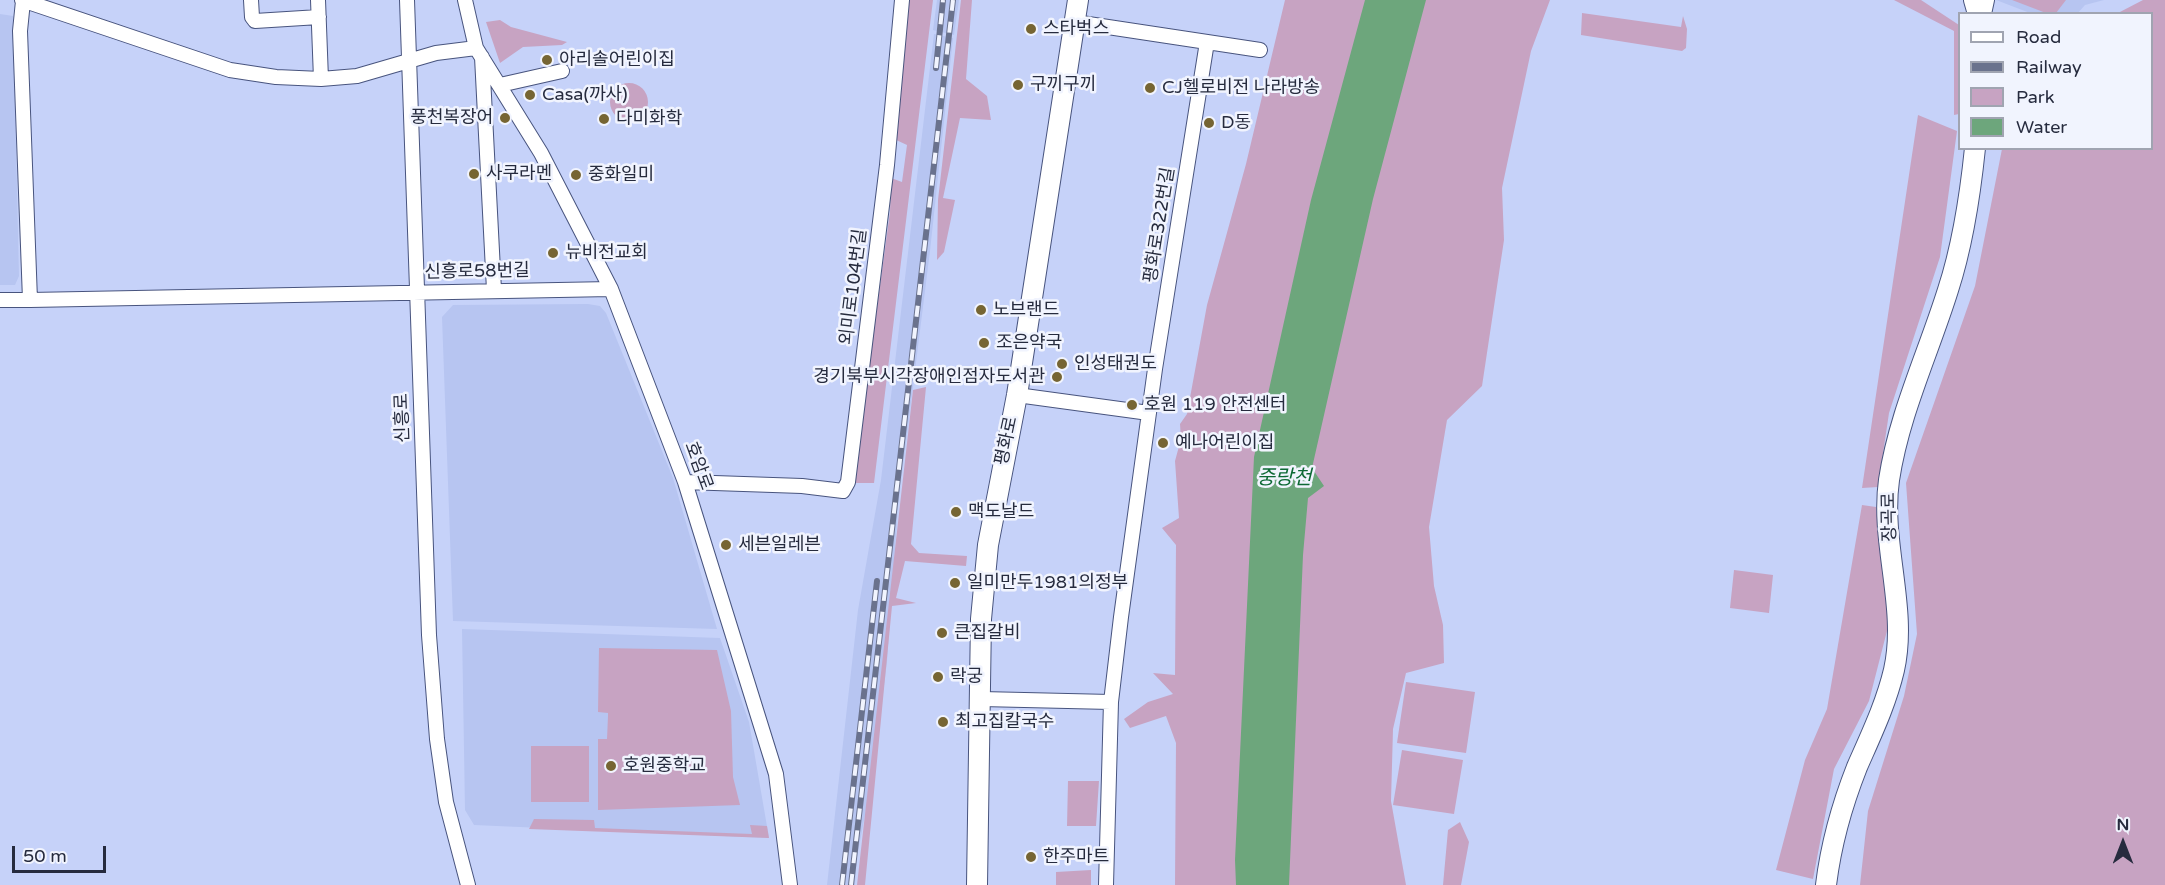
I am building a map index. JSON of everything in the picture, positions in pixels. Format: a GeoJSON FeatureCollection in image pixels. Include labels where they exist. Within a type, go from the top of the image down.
{"type":"FeatureCollection","features":[{"type":"Feature","properties":{"kind":"main road","name":"평화로"},"geometry":{"type":"LineString","coordinates":[[978,885],[981,619],[988,545],[1017,395],[1078,0]]}},
{"type":"Feature","properties":{"kind":"main road","name":"장곡로"},"geometry":{"type":"LineString","coordinates":[[1826,885],[1841,812],[1884,705],[1894,668],[1898,624],[1888,521],[1889,483],[1895,447],[1908,404],[1961,246],[1975,150]]}},
{"type":"Feature","properties":{"kind":"street"},"geometry":{"type":"LineString","coordinates":[[30,300],[20,31],[23,0],[230,70],[276,77],[321,79],[357,76],[436,53],[479,52],[494,290]]}},
{"type":"Feature","properties":{"kind":"street"},"geometry":{"type":"LineString","coordinates":[[251,0],[252,17],[255,21],[319,17]]}},
{"type":"Feature","properties":{"kind":"street"},"geometry":{"type":"LineString","coordinates":[[318,0],[321,79]]}},
{"type":"Feature","properties":{"kind":"street","name":"신흥로"},"geometry":{"type":"LineString","coordinates":[[407,0],[423,524],[437,739],[446,802],[468,885]]}},
{"type":"Feature","properties":{"kind":"street","name":"호암로"},"geometry":{"type":"LineString","coordinates":[[465,0],[479,52],[541,153],[611,289],[685,482],[776,774],[790,885]]}},
{"type":"Feature","properties":{"kind":"street","name":"외미로104번길"},"geometry":{"type":"LineString","coordinates":[[685,482],[802,486],[843,491],[848,482],[887,165],[902,0]]}},
{"type":"Feature","properties":{"kind":"street"},"geometry":{"type":"LineString","coordinates":[[1075,22],[1260,50]]}},
{"type":"Feature","properties":{"kind":"street","name":"평화로322번길"},"geometry":{"type":"LineString","coordinates":[[1106,885],[1111,702],[1149,413],[1207,42]]}},
{"type":"Feature","properties":{"kind":"street"},"geometry":{"type":"LineString","coordinates":[[500,85],[562,71]]}},
{"type":"Feature","properties":{"kind":"street","name":"신흥로58번길"},"geometry":{"type":"LineString","coordinates":[[0,300],[611,289]]}},
{"type":"Feature","properties":{"kind":"street"},"geometry":{"type":"LineString","coordinates":[[1017,395],[1149,413]]}},
{"type":"Feature","properties":{"kind":"street"},"geometry":{"type":"LineString","coordinates":[[981,699],[1111,702]]}},
{"type":"Feature","properties":{"kind":"shaded area"},"geometry":{"type":"Polygon","coordinates":[[[937,0],[959,0],[954,35],[933,30],[937,0]]]}},
{"type":"Feature","properties":{"kind":"shaded area"},"geometry":{"type":"Polygon","coordinates":[[[1996,0],[2104,0],[2085,5],[2079,12],[2027,12],[1996,0]]]}},
{"type":"Feature","properties":{"kind":"shaded area"},"geometry":{"type":"Polygon","coordinates":[[[0,14],[13,16],[19,276],[15,285],[0,285],[0,14]]]}},
{"type":"Feature","properties":{"kind":"shaded area"},"geometry":{"type":"Polygon","coordinates":[[[934,34],[953,38],[930,251],[898,506],[887,662],[873,773],[857,857],[855,885],[827,885],[858,610],[881,480],[934,34]]]}},
{"type":"Feature","properties":{"kind":"shaded area"},"geometry":{"type":"Polygon","coordinates":[[[588,304],[600,306],[606,313],[673,478],[717,629],[453,621],[442,317],[453,305],[588,304]]]}},
{"type":"Feature","properties":{"kind":"shaded area","name":"호원중학교"},"geometry":{"type":"Polygon","coordinates":[[[462,629],[720,638],[749,722],[769,838],[474,825],[465,810],[462,629]]]}},
{"type":"Feature","properties":{"kind":"green space"},"geometry":{"type":"Polygon","coordinates":[[[908,0],[933,0],[874,483],[853,483],[890,212],[891,178],[902,182],[907,145],[894,139],[908,0]]]}},
{"type":"Feature","properties":{"kind":"green space"},"geometry":{"type":"Polygon","coordinates":[[[961,0],[972,0],[966,79],[987,96],[991,120],[960,118],[943,198],[955,200],[944,252],[937,260],[938,200],[961,0]]]}},
{"type":"Feature","properties":{"kind":"green space"},"geometry":{"type":"Polygon","coordinates":[[[1285,0],[1550,0],[1531,51],[1502,188],[1504,240],[1482,386],[1447,420],[1429,527],[1434,586],[1443,625],[1444,663],[1406,673],[1393,729],[1391,801],[1406,885],[1175,885],[1176,743],[1166,716],[1130,728],[1124,719],[1148,702],[1173,694],[1153,673],[1175,675],[1176,545],[1162,528],[1179,518],[1175,461],[1181,439],[1180,424],[1187,414],[1207,305],[1246,164],[1285,0]]]}},
{"type":"Feature","properties":{"kind":"green space"},"geometry":{"type":"Polygon","coordinates":[[[1894,0],[1921,0],[1958,24],[1958,114],[1954,115],[1954,31],[1894,0]]]}},
{"type":"Feature","properties":{"kind":"green space"},"geometry":{"type":"Polygon","coordinates":[[[2012,0],[2066,0],[2057,12],[2043,12],[2012,0]]]}},
{"type":"Feature","properties":{"kind":"green space"},"geometry":{"type":"Polygon","coordinates":[[[2143,0],[2165,0],[2165,885],[1860,885],[1868,811],[1904,696],[1917,634],[1906,483],[1975,286],[2002,150],[2153,150],[2153,12],[2120,12],[2143,0]]]}},
{"type":"Feature","properties":{"kind":"green space"},"geometry":{"type":"Polygon","coordinates":[[[1582,13],[1681,27],[1683,16],[1687,29],[1686,48],[1682,51],[1581,35],[1582,13]]]}},
{"type":"Feature","properties":{"kind":"green space"},"geometry":{"type":"Polygon","coordinates":[[[500,20],[511,27],[567,42],[562,45],[523,47],[500,63],[486,22],[500,20]]]}},
{"type":"Feature","properties":{"kind":"green space"},"geometry":{"type":"Polygon","coordinates":[[[629,83],[636,84],[642,89],[647,95],[647,109],[642,115],[636,120],[629,121],[622,120],[616,115],[611,109],[610,102],[611,95],[616,89],[622,84],[629,83]]]}},
{"type":"Feature","properties":{"kind":"green space"},"geometry":{"type":"Polygon","coordinates":[[[1918,115],[1957,131],[1940,257],[1889,413],[1878,487],[1862,488],[1918,115]]]}},
{"type":"Feature","properties":{"kind":"green space"},"geometry":{"type":"Polygon","coordinates":[[[926,387],[911,544],[919,553],[967,556],[966,566],[905,561],[896,598],[916,603],[892,606],[865,885],[857,885],[913,390],[926,387]]]}},
{"type":"Feature","properties":{"kind":"green space"},"geometry":{"type":"Polygon","coordinates":[[[1862,505],[1876,507],[1889,623],[1869,701],[1834,769],[1813,879],[1776,870],[1805,760],[1827,709],[1862,505]]]}},
{"type":"Feature","properties":{"kind":"green space"},"geometry":{"type":"Polygon","coordinates":[[[1734,570],[1773,575],[1769,613],[1730,608],[1734,570]]]}},
{"type":"Feature","properties":{"kind":"green space"},"geometry":{"type":"Polygon","coordinates":[[[599,648],[717,650],[731,711],[733,777],[740,805],[598,810],[598,739],[607,739],[608,716],[608,713],[598,712],[599,648]]]}},
{"type":"Feature","properties":{"kind":"green space"},"geometry":{"type":"Polygon","coordinates":[[[1406,682],[1475,692],[1466,753],[1397,743],[1406,682]]]}},
{"type":"Feature","properties":{"kind":"green space"},"geometry":{"type":"Polygon","coordinates":[[[531,746],[589,746],[589,802],[531,802],[531,746]]]}},
{"type":"Feature","properties":{"kind":"green space"},"geometry":{"type":"Polygon","coordinates":[[[1402,750],[1463,760],[1454,814],[1393,805],[1402,750]]]}},
{"type":"Feature","properties":{"kind":"green space"},"geometry":{"type":"Polygon","coordinates":[[[1068,781],[1099,781],[1096,826],[1067,826],[1068,781]]]}},
{"type":"Feature","properties":{"kind":"green space"},"geometry":{"type":"Polygon","coordinates":[[[534,819],[594,820],[595,828],[752,834],[750,825],[767,826],[769,838],[529,829],[534,819]]]}},
{"type":"Feature","properties":{"kind":"green space"},"geometry":{"type":"Polygon","coordinates":[[[1460,822],[1469,842],[1461,885],[1443,885],[1448,830],[1460,822]]]}},
{"type":"Feature","properties":{"kind":"green space"},"geometry":{"type":"Polygon","coordinates":[[[1091,870],[1091,885],[1056,885],[1056,872],[1091,870]]]}},
{"type":"Feature","properties":{"kind":"water","name":"중랑천"},"geometry":{"type":"Polygon","coordinates":[[[1365,0],[1426,0],[1373,199],[1312,468],[1324,486],[1308,498],[1303,555],[1289,885],[1236,885],[1235,860],[1254,457],[1311,200],[1365,0]]]}},
{"type":"Feature","properties":{"kind":"railway"},"geometry":{"type":"LineString","coordinates":[[936,68],[943,0]]}},
{"type":"Feature","properties":{"kind":"railway"},"geometry":{"type":"LineString","coordinates":[[851,885],[953,0]]}},
{"type":"Feature","properties":{"kind":"railway"},"geometry":{"type":"LineString","coordinates":[[842,885],[877,581]]}},
{"type":"Feature","properties":{"kind":"place","name":"스타벅스"},"geometry":{"type":"Point","coordinates":[1031,29]}},
{"type":"Feature","properties":{"kind":"place","name":"아리솔어린이집"},"geometry":{"type":"Point","coordinates":[547,60]}},
{"type":"Feature","properties":{"kind":"place","name":"구끼구끼"},"geometry":{"type":"Point","coordinates":[1018,85]}},
{"type":"Feature","properties":{"kind":"place","name":"CJ헬로비전 나라방송"},"geometry":{"type":"Point","coordinates":[1150,88]}},
{"type":"Feature","properties":{"kind":"place","name":"Casa(까사)"},"geometry":{"type":"Point","coordinates":[530,95]}},
{"type":"Feature","properties":{"kind":"place","name":"풍천복장어"},"geometry":{"type":"Point","coordinates":[505,118]}},
{"type":"Feature","properties":{"kind":"place","name":"다미화학"},"geometry":{"type":"Point","coordinates":[604,119]}},
{"type":"Feature","properties":{"kind":"place","name":"D동"},"geometry":{"type":"Point","coordinates":[1209,123]}},
{"type":"Feature","properties":{"kind":"place","name":"사쿠라멘"},"geometry":{"type":"Point","coordinates":[474,174]}},
{"type":"Feature","properties":{"kind":"place","name":"중화일미"},"geometry":{"type":"Point","coordinates":[576,175]}},
{"type":"Feature","properties":{"kind":"place","name":"뉴비전교회"},"geometry":{"type":"Point","coordinates":[553,253]}},
{"type":"Feature","properties":{"kind":"place","name":"노브랜드"},"geometry":{"type":"Point","coordinates":[981,310]}},
{"type":"Feature","properties":{"kind":"place","name":"조은약국"},"geometry":{"type":"Point","coordinates":[984,343]}},
{"type":"Feature","properties":{"kind":"place","name":"인성태권도"},"geometry":{"type":"Point","coordinates":[1062,364]}},
{"type":"Feature","properties":{"kind":"place","name":"경기북부시각장애인점자도서관"},"geometry":{"type":"Point","coordinates":[1057,377]}},
{"type":"Feature","properties":{"kind":"place","name":"호원 119 안전센터"},"geometry":{"type":"Point","coordinates":[1132,405]}},
{"type":"Feature","properties":{"kind":"place","name":"예나어린이집"},"geometry":{"type":"Point","coordinates":[1163,443]}},
{"type":"Feature","properties":{"kind":"place","name":"맥도날드"},"geometry":{"type":"Point","coordinates":[956,512]}},
{"type":"Feature","properties":{"kind":"place","name":"세븐일레븐"},"geometry":{"type":"Point","coordinates":[726,545]}},
{"type":"Feature","properties":{"kind":"place","name":"일미만두1981의정부"},"geometry":{"type":"Point","coordinates":[955,583]}},
{"type":"Feature","properties":{"kind":"place","name":"큰집갈비"},"geometry":{"type":"Point","coordinates":[942,633]}},
{"type":"Feature","properties":{"kind":"place","name":"락궁"},"geometry":{"type":"Point","coordinates":[938,677]}},
{"type":"Feature","properties":{"kind":"place","name":"최고집칼국수"},"geometry":{"type":"Point","coordinates":[943,722]}},
{"type":"Feature","properties":{"kind":"place","name":"호원중학교"},"geometry":{"type":"Point","coordinates":[611,766]}},
{"type":"Feature","properties":{"kind":"place","name":"한주마트"},"geometry":{"type":"Point","coordinates":[1031,857]}}]}
